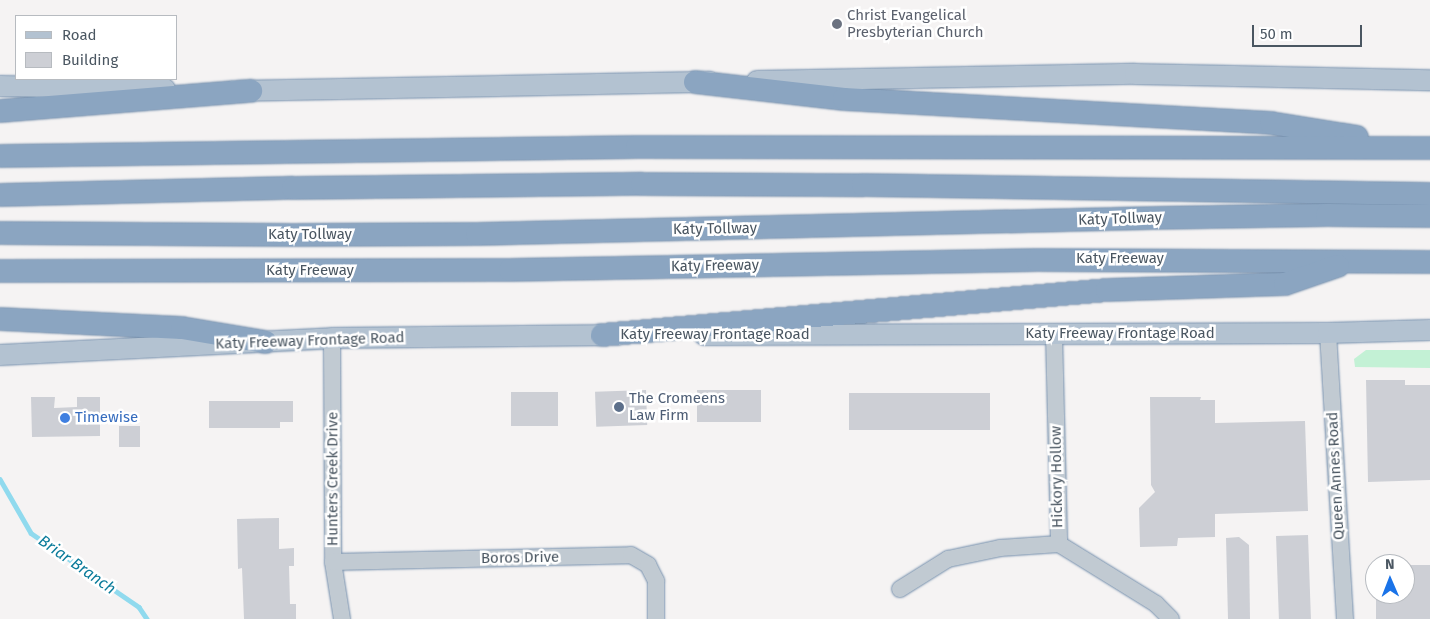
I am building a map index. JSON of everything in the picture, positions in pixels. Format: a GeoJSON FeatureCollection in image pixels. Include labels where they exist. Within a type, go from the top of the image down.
{"type":"FeatureCollection","features":[{"type":"Feature","properties":{"kind":"highway"},"geometry":{"type":"LineString","coordinates":[[695,82],[844,99],[1271,122],[1425,148]]}},
{"type":"Feature","properties":{"kind":"highway"},"geometry":{"type":"LineString","coordinates":[[0,110],[251,91]]}},
{"type":"Feature","properties":{"kind":"highway"},"geometry":{"type":"LineString","coordinates":[[0,156],[637,147],[1425,148]]}},
{"type":"Feature","properties":{"kind":"highway","name":"Katy Tollway"},"geometry":{"type":"LineString","coordinates":[[0,195],[292,188],[642,184],[863,185],[1430,194]]}},
{"type":"Feature","properties":{"kind":"highway","name":"Katy Tollway"},"geometry":{"type":"LineString","coordinates":[[0,233],[467,234],[1327,214],[1430,216]]}},
{"type":"Feature","properties":{"kind":"highway","name":"Katy Freeway"},"geometry":{"type":"LineString","coordinates":[[0,271],[342,272],[1037,260],[1356,260],[1430,262]]}},
{"type":"Feature","properties":{"kind":"highway"},"geometry":{"type":"LineString","coordinates":[[602,335],[1107,290],[1284,284],[1356,260]]}},
{"type":"Feature","properties":{"kind":"highway"},"geometry":{"type":"LineString","coordinates":[[0,319],[182,328],[266,342]]}},
{"type":"Feature","properties":{"kind":"main road"},"geometry":{"type":"LineString","coordinates":[[0,86],[251,91],[1135,74],[1430,80]]}},
{"type":"Feature","properties":{"kind":"main road","name":"Katy Freeway Frontage Road"},"geometry":{"type":"LineString","coordinates":[[0,355],[332,338],[602,335],[1328,333],[1430,330]]}},
{"type":"Feature","properties":{"kind":"street","name":"Queen Annes Road"},"geometry":{"type":"LineString","coordinates":[[1328,333],[1345,619]]}},
{"type":"Feature","properties":{"kind":"street","name":"Hickory Hollow"},"geometry":{"type":"LineString","coordinates":[[1054,334],[1059,544],[1156,604],[1171,619]]}},
{"type":"Feature","properties":{"kind":"street","name":"Hunters Creek Drive"},"geometry":{"type":"LineString","coordinates":[[332,338],[333,562],[342,619]]}},
{"type":"Feature","properties":{"kind":"street"},"geometry":{"type":"LineString","coordinates":[[900,589],[948,559],[1000,548],[1059,544]]}},
{"type":"Feature","properties":{"kind":"street","name":"Boros Drive"},"geometry":{"type":"LineString","coordinates":[[333,562],[631,555],[648,565],[656,581],[656,619]]}},
{"type":"Feature","properties":{"kind":"green space"},"geometry":{"type":"Polygon","coordinates":[[[1366,350],[1430,350],[1430,368],[1355,367],[1354,359],[1366,350]]]}},
{"type":"Feature","properties":{"kind":"building"},"geometry":{"type":"Polygon","coordinates":[[[1366,380],[1405,380],[1405,385],[1430,385],[1430,480],[1368,482],[1366,380]]]}},
{"type":"Feature","properties":{"kind":"building"},"geometry":{"type":"Polygon","coordinates":[[[646,390],[647,425],[596,427],[595,392],[646,390]]]}},
{"type":"Feature","properties":{"kind":"building"},"geometry":{"type":"Polygon","coordinates":[[[697,390],[761,390],[761,422],[697,422],[697,390]]]}},
{"type":"Feature","properties":{"kind":"building"},"geometry":{"type":"Polygon","coordinates":[[[511,392],[558,392],[558,426],[511,426],[511,392]]]}},
{"type":"Feature","properties":{"kind":"building"},"geometry":{"type":"Polygon","coordinates":[[[849,393],[990,393],[990,430],[849,430],[849,393]]]}},
{"type":"Feature","properties":{"kind":"building"},"geometry":{"type":"Polygon","coordinates":[[[31,397],[55,397],[54,408],[77,407],[77,397],[100,397],[100,436],[32,437],[31,397]]]}},
{"type":"Feature","properties":{"kind":"building"},"geometry":{"type":"Polygon","coordinates":[[[1150,397],[1201,397],[1200,400],[1215,400],[1215,423],[1305,421],[1308,511],[1215,514],[1215,537],[1178,538],[1177,546],[1140,547],[1139,508],[1155,492],[1151,485],[1150,397]]]}},
{"type":"Feature","properties":{"kind":"building"},"geometry":{"type":"Polygon","coordinates":[[[209,401],[293,401],[293,422],[280,422],[280,428],[209,428],[209,401]]]}},
{"type":"Feature","properties":{"kind":"building"},"geometry":{"type":"Polygon","coordinates":[[[119,426],[140,426],[140,447],[119,447],[119,426]]]}},
{"type":"Feature","properties":{"kind":"building"},"geometry":{"type":"Polygon","coordinates":[[[279,518],[279,549],[294,548],[294,566],[289,566],[290,604],[296,604],[296,619],[244,619],[242,568],[238,569],[237,519],[279,518]]]}},
{"type":"Feature","properties":{"kind":"building"},"geometry":{"type":"Polygon","coordinates":[[[1308,535],[1311,619],[1279,619],[1276,536],[1308,535]]]}},
{"type":"Feature","properties":{"kind":"building"},"geometry":{"type":"Polygon","coordinates":[[[1239,537],[1249,545],[1250,619],[1228,619],[1226,538],[1239,537]]]}},
{"type":"Feature","properties":{"kind":"building"},"geometry":{"type":"Polygon","coordinates":[[[1415,565],[1430,565],[1430,619],[1376,619],[1376,604],[1415,604],[1415,565]]]}},
{"type":"Feature","properties":{"kind":"waterway","name":"Briar Branch"},"geometry":{"type":"LineString","coordinates":[[0,479],[31,533],[139,607],[147,619]]}},
{"type":"Feature","properties":{"kind":"place","name":"Christ Evangelical Presbyterian Church"},"geometry":{"type":"Point","coordinates":[837,24]}},
{"type":"Feature","properties":{"kind":"place","name":"The Cromeens Law Firm"},"geometry":{"type":"Point","coordinates":[619,407]}},
{"type":"Feature","properties":{"kind":"place","name":"Timewise"},"geometry":{"type":"Point","coordinates":[65,418]}}]}
